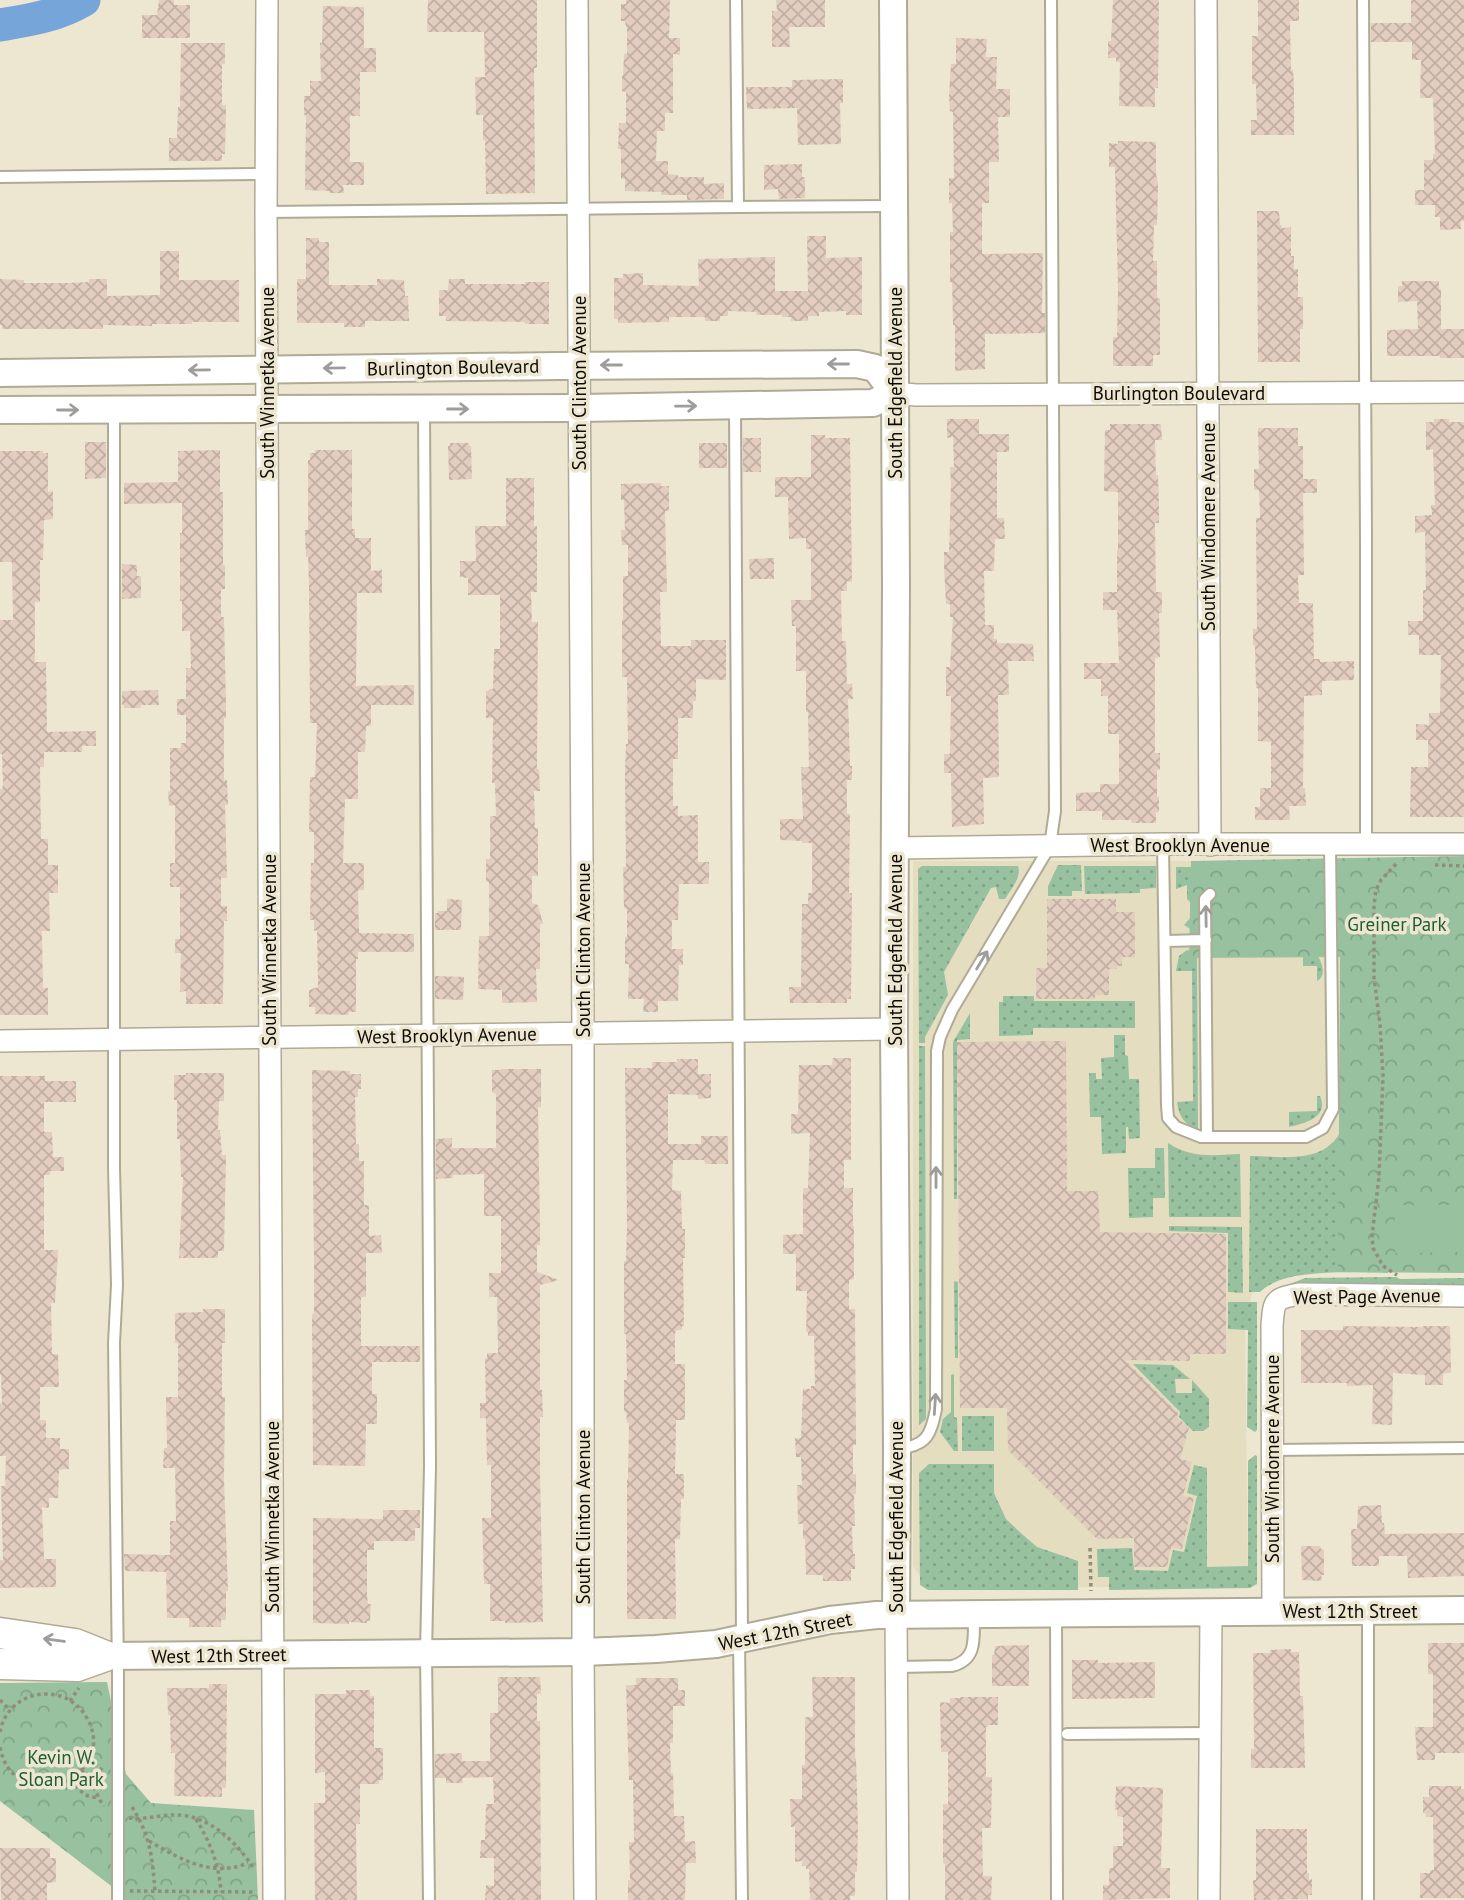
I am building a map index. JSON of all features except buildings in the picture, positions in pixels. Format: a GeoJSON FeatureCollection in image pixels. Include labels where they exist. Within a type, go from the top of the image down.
{"type":"FeatureCollection","features":[{"type":"Feature","properties":{"kind":"main road","name":"West 12th Street"},"geometry":{"type":"LineString","coordinates":[[0,1633],[75,1644],[111,1656]]}},
{"type":"Feature","properties":{"kind":"main road","name":"West 12th Street"},"geometry":{"type":"LineString","coordinates":[[0,1664],[76,1666],[111,1656]]}},
{"type":"Feature","properties":{"kind":"street","name":"South Winnetka Avenue"},"geometry":{"type":"LineString","coordinates":[[267,0],[274,1900]]}},
{"type":"Feature","properties":{"kind":"street","name":"South Clinton Avenue"},"geometry":{"type":"LineString","coordinates":[[577,0],[585,1900]]}},
{"type":"Feature","properties":{"kind":"street","name":"South Edgefield Avenue"},"geometry":{"type":"LineString","coordinates":[[893,0],[898,1900]]}},
{"type":"Feature","properties":{"kind":"street","name":"South Windomere Avenue"},"geometry":{"type":"LineString","coordinates":[[1206,0],[1210,845]]}},
{"type":"Feature","properties":{"kind":"street","name":"Burlington Boulevard"},"geometry":{"type":"LineString","coordinates":[[0,373],[857,364],[875,368],[894,393]]}},
{"type":"Feature","properties":{"kind":"street","name":"Burlington Boulevard"},"geometry":{"type":"LineString","coordinates":[[0,410],[735,406],[873,403],[894,393],[1464,392]]}},
{"type":"Feature","properties":{"kind":"street","name":"West Brooklyn Avenue"},"geometry":{"type":"LineString","coordinates":[[895,848],[1163,844],[1464,844]]}},
{"type":"Feature","properties":{"kind":"street","name":"West Brooklyn Avenue"},"geometry":{"type":"LineString","coordinates":[[0,1041],[894,1029]]}},
{"type":"Feature","properties":{"kind":"street","name":"West Page Avenue"},"geometry":{"type":"LineString","coordinates":[[1273,1307],[1281,1298],[1299,1294],[1464,1296]]}},
{"type":"Feature","properties":{"kind":"street","name":"South Windomere Avenue"},"geometry":{"type":"LineString","coordinates":[[1273,1307],[1273,1611]]}},
{"type":"Feature","properties":{"kind":"street","name":"West 12th Street"},"geometry":{"type":"LineString","coordinates":[[111,1656],[656,1649],[716,1644],[830,1620],[896,1615],[1464,1611]]}},
{"type":"Feature","properties":{"kind":"street"},"geometry":{"type":"LineString","coordinates":[[1209,1900],[1211,1612]]}},
{"type":"Feature","properties":{"kind":"lane"},"geometry":{"type":"LineString","coordinates":[[736,0],[738,207]]}},
{"type":"Feature","properties":{"kind":"lane"},"geometry":{"type":"LineString","coordinates":[[897,1449],[910,1447],[925,1439],[932,1430],[936,1409],[937,1051],[940,1037],[952,1010],[1050,846],[1055,811],[1051,0]]}},
{"type":"Feature","properties":{"kind":"lane"},"geometry":{"type":"LineString","coordinates":[[1363,0],[1366,843]]}},
{"type":"Feature","properties":{"kind":"lane"},"geometry":{"type":"LineString","coordinates":[[0,177],[266,174]]}},
{"type":"Feature","properties":{"kind":"lane"},"geometry":{"type":"LineString","coordinates":[[266,212],[894,206]]}},
{"type":"Feature","properties":{"kind":"lane"},"geometry":{"type":"LineString","coordinates":[[735,406],[742,1900]]}},
{"type":"Feature","properties":{"kind":"lane"},"geometry":{"type":"LineString","coordinates":[[425,409],[430,1466],[426,1653],[429,1900]]}},
{"type":"Feature","properties":{"kind":"lane"},"geometry":{"type":"LineString","coordinates":[[114,410],[114,1168],[117,1285],[111,1656],[118,1815],[118,1895]]}},
{"type":"Feature","properties":{"kind":"lane"},"geometry":{"type":"LineString","coordinates":[[1163,844],[1168,1118],[1176,1127],[1201,1138],[1306,1137],[1323,1128],[1333,1108],[1330,844]]}},
{"type":"Feature","properties":{"kind":"lane"},"geometry":{"type":"LineString","coordinates":[[1207,1137],[1205,898],[1210,894]]}},
{"type":"Feature","properties":{"kind":"lane"},"geometry":{"type":"LineString","coordinates":[[1165,941],[1206,940]]}},
{"type":"Feature","properties":{"kind":"lane"},"geometry":{"type":"LineString","coordinates":[[1272,1450],[1464,1448]]}},
{"type":"Feature","properties":{"kind":"lane"},"geometry":{"type":"LineString","coordinates":[[1368,1611],[1368,1900]]}},
{"type":"Feature","properties":{"kind":"lane"},"geometry":{"type":"LineString","coordinates":[[1056,1612],[1057,1900]]}},
{"type":"Feature","properties":{"kind":"lane"},"geometry":{"type":"LineString","coordinates":[[896,1667],[961,1664],[968,1658],[973,1645],[974,1614]]}},
{"type":"Feature","properties":{"kind":"lane"},"geometry":{"type":"LineString","coordinates":[[1067,1734],[1210,1733]]}},
{"type":"Feature","properties":{"kind":"path"},"geometry":{"type":"LineString","coordinates":[[1396,864],[1381,880],[1376,890],[1374,905],[1374,978],[1380,1024],[1383,1097],[1379,1177],[1372,1236],[1373,1248],[1383,1266],[1400,1276]]}},
{"type":"Feature","properties":{"kind":"path"},"geometry":{"type":"LineString","coordinates":[[1090,1548],[1091,1591]]}},
{"type":"Feature","properties":{"kind":"path"},"geometry":{"type":"LineString","coordinates":[[0,1732],[10,1710],[21,1700],[34,1694],[49,1693],[64,1696],[77,1704],[92,1730],[93,1744],[89,1759],[81,1771],[71,1780],[53,1786],[37,1786],[22,1780],[9,1770],[1,1756],[0,1747]]}},
{"type":"Feature","properties":{"kind":"path"},"geometry":{"type":"LineString","coordinates":[[0,1700],[10,1710]]}},
{"type":"Feature","properties":{"kind":"path"},"geometry":{"type":"LineString","coordinates":[[81,1771],[91,1778],[102,1804],[118,1815],[130,1819],[182,1815],[195,1818],[225,1834],[254,1870]]}},
{"type":"Feature","properties":{"kind":"path"},"geometry":{"type":"LineString","coordinates":[[71,1780],[84,1793],[92,1798],[97,1797]]}},
{"type":"Feature","properties":{"kind":"path"},"geometry":{"type":"LineString","coordinates":[[195,1818],[213,1850],[219,1869],[221,1892]]}},
{"type":"Feature","properties":{"kind":"path"},"geometry":{"type":"LineString","coordinates":[[149,1841],[195,1865],[219,1869],[249,1862]]}},
{"type":"Feature","properties":{"kind":"path"},"geometry":{"type":"LineString","coordinates":[[138,1891],[138,1900]]}},
{"type":"Feature","properties":{"kind":"path"},"geometry":{"type":"LineString","coordinates":[[118,1895],[138,1891],[254,1892]]}},
{"type":"Feature","properties":{"kind":"path"},"geometry":{"type":"LineString","coordinates":[[237,1892],[237,1900]]}},
{"type":"Feature","properties":{"kind":"shaded area"},"geometry":{"type":"Polygon","coordinates":[[[913,861],[1191,861],[1190,958],[1340,956],[1338,1272],[1282,1277],[1252,1293],[1245,1325],[1248,1587],[927,1587],[913,1566],[913,861]]]}},
{"type":"Feature","properties":{"kind":"green space","name":"Greiner Park"},"geometry":{"type":"Polygon","coordinates":[[[1464,856],[1464,1273],[1338,1272],[1340,957],[1189,958],[1191,861],[1464,856]]]}},
{"type":"Feature","properties":{"kind":"green space"},"geometry":{"type":"Polygon","coordinates":[[[1058,865],[1081,865],[1082,891],[1072,891],[1072,896],[1048,896],[1048,886],[1058,865]]]}},
{"type":"Feature","properties":{"kind":"green space"},"geometry":{"type":"Polygon","coordinates":[[[922,866],[1018,866],[1019,870],[1005,899],[999,899],[996,887],[991,888],[944,972],[948,995],[925,1037],[925,1043],[919,1043],[918,869],[922,866]]]}},
{"type":"Feature","properties":{"kind":"green space"},"geometry":{"type":"Polygon","coordinates":[[[1084,866],[1156,866],[1156,888],[1140,889],[1140,893],[1085,894],[1084,866]]]}},
{"type":"Feature","properties":{"kind":"green space"},"geometry":{"type":"Polygon","coordinates":[[[1176,867],[1322,867],[1192,930],[1184,925],[1198,910],[1187,899],[1187,885],[1176,889],[1176,867]]]}},
{"type":"Feature","properties":{"kind":"green space"},"geometry":{"type":"Polygon","coordinates":[[[1187,950],[1197,955],[1198,1129],[1183,1119],[1177,1102],[1193,1101],[1192,971],[1176,971],[1179,956],[1187,950]]]}},
{"type":"Feature","properties":{"kind":"green space"},"geometry":{"type":"Polygon","coordinates":[[[1303,951],[1317,955],[1321,961],[1323,972],[1317,981],[1317,966],[1303,966],[1303,951]]]}},
{"type":"Feature","properties":{"kind":"green space"},"geometry":{"type":"Polygon","coordinates":[[[1003,996],[1034,996],[1034,1001],[1135,1001],[1135,1028],[1033,1028],[1033,1035],[999,1036],[999,1002],[1003,1002],[1003,996]]]}},
{"type":"Feature","properties":{"kind":"green space"},"geometry":{"type":"Polygon","coordinates":[[[970,1013],[970,1039],[957,1040],[957,1199],[954,1199],[953,1042],[970,1013]]]}},
{"type":"Feature","properties":{"kind":"green space"},"geometry":{"type":"Polygon","coordinates":[[[1114,1035],[1125,1035],[1129,1079],[1139,1079],[1140,1138],[1129,1139],[1126,1127],[1126,1153],[1102,1154],[1101,1117],[1090,1117],[1089,1073],[1096,1073],[1096,1079],[1102,1079],[1101,1058],[1114,1057],[1114,1035]]]}},
{"type":"Feature","properties":{"kind":"green space"},"geometry":{"type":"Polygon","coordinates":[[[919,1046],[925,1046],[926,1419],[919,1425],[919,1046]]]}},
{"type":"Feature","properties":{"kind":"green space"},"geometry":{"type":"Polygon","coordinates":[[[1317,1096],[1320,1096],[1322,1103],[1319,1114],[1309,1121],[1289,1127],[1289,1112],[1317,1111],[1317,1096]]]}},
{"type":"Feature","properties":{"kind":"green space"},"geometry":{"type":"Polygon","coordinates":[[[1342,1130],[1388,1273],[1339,1272],[1303,1275],[1286,1278],[1260,1292],[1249,1292],[1250,1156],[1304,1156],[1324,1149],[1342,1130]]]}},
{"type":"Feature","properties":{"kind":"green space"},"geometry":{"type":"Polygon","coordinates":[[[1168,1143],[1194,1154],[1240,1154],[1241,1217],[1169,1217],[1168,1143]]]}},
{"type":"Feature","properties":{"kind":"green space"},"geometry":{"type":"Polygon","coordinates":[[[1155,1148],[1164,1148],[1165,1198],[1153,1198],[1153,1217],[1129,1218],[1128,1168],[1155,1168],[1155,1148]]]}},
{"type":"Feature","properties":{"kind":"green space"},"geometry":{"type":"Polygon","coordinates":[[[1395,1205],[1464,1205],[1464,1252],[1395,1253],[1395,1205]]]}},
{"type":"Feature","properties":{"kind":"green space"},"geometry":{"type":"Polygon","coordinates":[[[1169,1226],[1242,1227],[1243,1293],[1228,1292],[1228,1233],[1169,1231],[1169,1226]]]}},
{"type":"Feature","properties":{"kind":"green space"},"geometry":{"type":"Polygon","coordinates":[[[1305,1278],[1464,1278],[1464,1285],[1285,1286],[1305,1278]]]}},
{"type":"Feature","properties":{"kind":"green space"},"geometry":{"type":"Polygon","coordinates":[[[954,1281],[958,1282],[958,1358],[955,1358],[954,1281]]]}},
{"type":"Feature","properties":{"kind":"green space"},"geometry":{"type":"Polygon","coordinates":[[[1228,1302],[1257,1302],[1255,1432],[1247,1427],[1248,1330],[1228,1329],[1228,1302]]]}},
{"type":"Feature","properties":{"kind":"green space"},"geometry":{"type":"Polygon","coordinates":[[[1133,1364],[1173,1365],[1190,1379],[1175,1379],[1176,1393],[1192,1393],[1192,1380],[1209,1399],[1209,1427],[1203,1431],[1193,1431],[1179,1417],[1180,1412],[1133,1364]]]}},
{"type":"Feature","properties":{"kind":"green space"},"geometry":{"type":"Polygon","coordinates":[[[954,1374],[954,1417],[957,1418],[958,1451],[954,1451],[940,1432],[943,1419],[951,1412],[951,1375],[954,1374]]]}},
{"type":"Feature","properties":{"kind":"green space"},"geometry":{"type":"Polygon","coordinates":[[[962,1416],[994,1416],[994,1451],[962,1451],[962,1416]]]}},
{"type":"Feature","properties":{"kind":"green space"},"geometry":{"type":"Polygon","coordinates":[[[1255,1455],[1257,1584],[1250,1588],[1109,1590],[1109,1577],[1098,1577],[1097,1549],[1132,1548],[1134,1570],[1168,1571],[1173,1550],[1184,1552],[1197,1496],[1187,1493],[1194,1465],[1207,1468],[1207,1567],[1248,1566],[1248,1461],[1255,1455]]]}},
{"type":"Feature","properties":{"kind":"green space"},"geometry":{"type":"Polygon","coordinates":[[[929,1464],[994,1464],[994,1493],[1006,1519],[1037,1547],[1078,1561],[1078,1590],[928,1590],[920,1585],[919,1473],[929,1464]]]}},
{"type":"Feature","properties":{"kind":"green space","name":"Kevin W. Sloan Park"},"geometry":{"type":"Polygon","coordinates":[[[107,1682],[126,1774],[151,1803],[254,1810],[258,1900],[123,1900],[123,1895],[0,1801],[0,1683],[107,1682]]]}},
{"type":"Feature","properties":{"kind":"waterway"},"geometry":{"type":"LineString","coordinates":[[0,25],[53,14],[84,0]]}}]}
